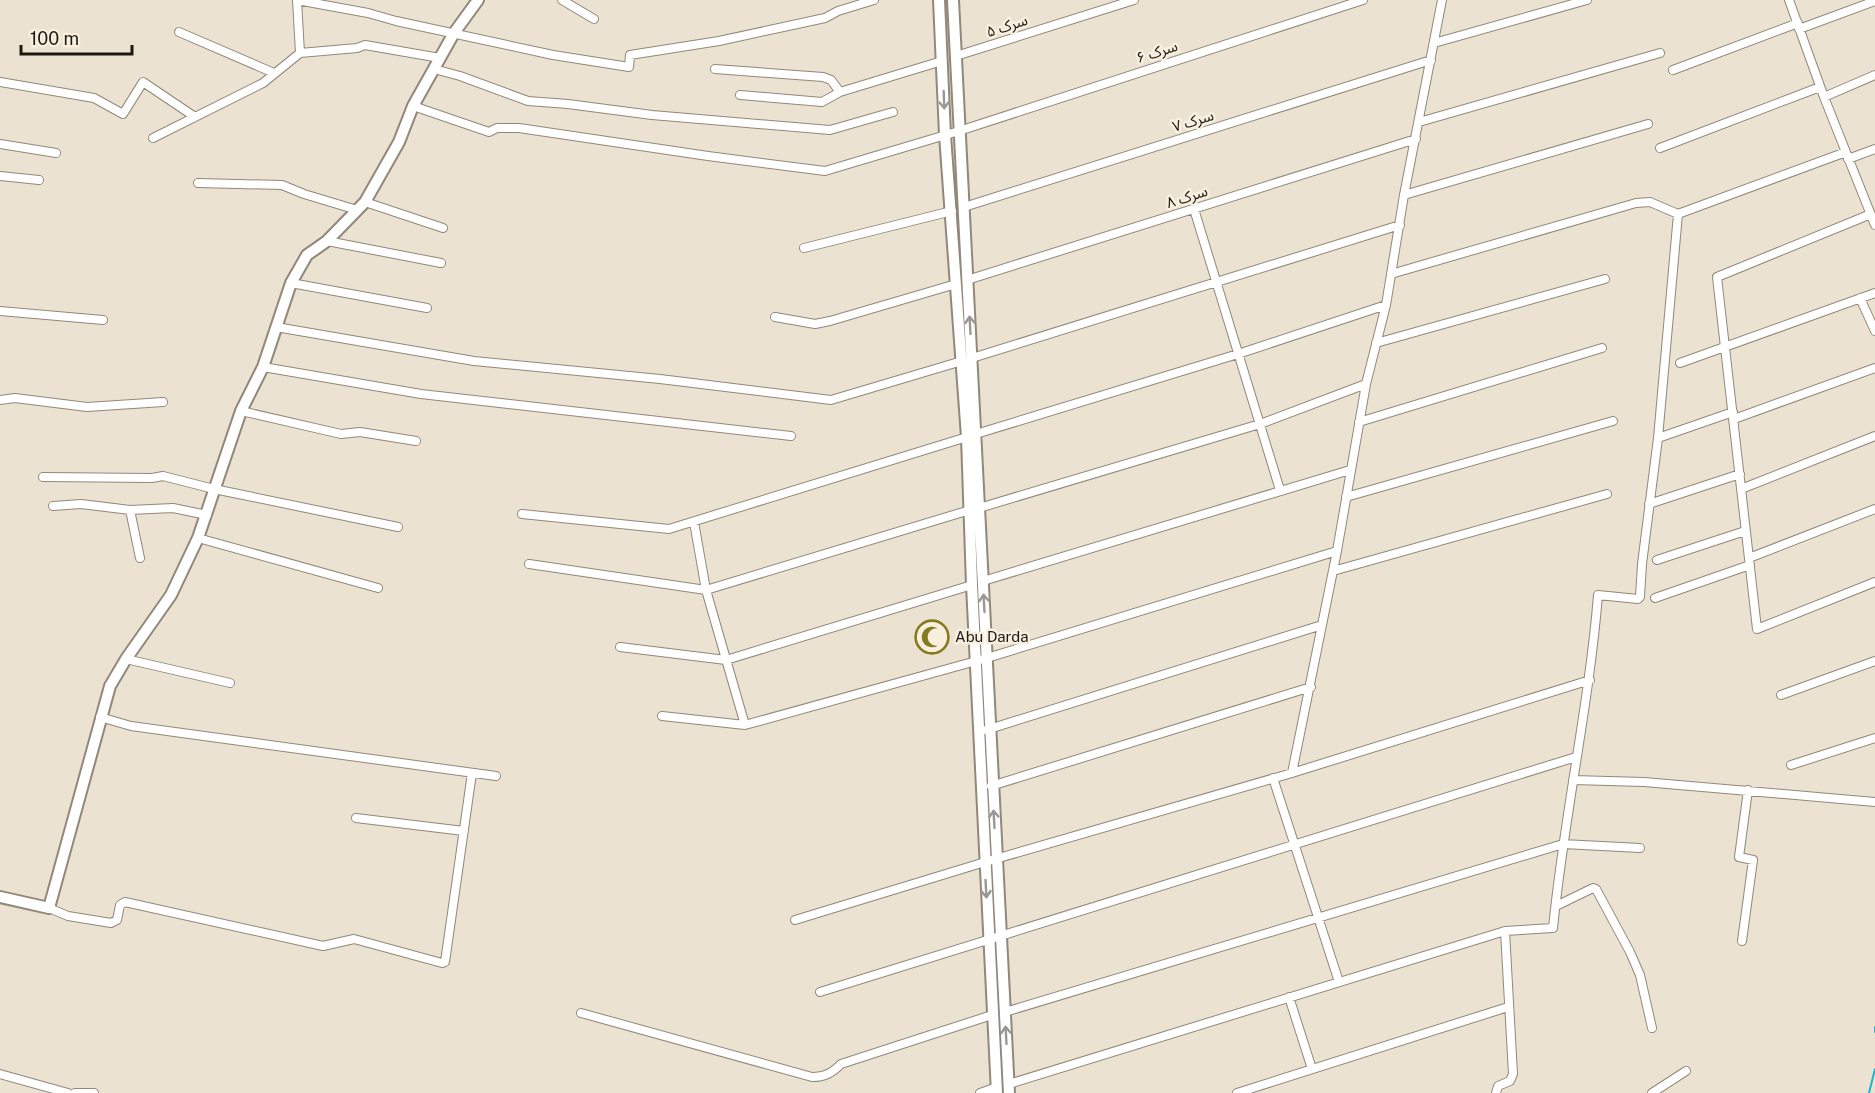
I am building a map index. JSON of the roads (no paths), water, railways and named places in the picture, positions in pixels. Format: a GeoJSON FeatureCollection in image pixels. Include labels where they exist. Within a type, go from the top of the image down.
{"type":"FeatureCollection","features":[{"type":"Feature","properties":{"kind":"street"},"geometry":{"type":"LineString","coordinates":[[300,53],[297,0],[368,13],[553,55],[629,67],[630,55],[719,41],[825,18],[838,11],[874,0]]}},
{"type":"Feature","properties":{"kind":"street"},"geometry":{"type":"LineString","coordinates":[[562,0],[594,19]]}},
{"type":"Feature","properties":{"kind":"street"},"geometry":{"type":"LineString","coordinates":[[939,0],[945,135],[956,284],[967,359]]}},
{"type":"Feature","properties":{"kind":"street"},"geometry":{"type":"LineString","coordinates":[[953,0],[964,207],[967,359],[985,730],[987,787],[985,862],[997,1090],[980,1093]]}},
{"type":"Feature","properties":{"kind":"street","name":"سرک ۵"},"geometry":{"type":"LineString","coordinates":[[956,56],[1134,0]]}},
{"type":"Feature","properties":{"kind":"street","name":"سرک ۶"},"geometry":{"type":"LineString","coordinates":[[413,106],[489,132],[497,128],[519,128],[825,171],[959,131],[1363,0]]}},
{"type":"Feature","properties":{"kind":"street"},"geometry":{"type":"LineString","coordinates":[[1292,773],[1337,551],[1366,384],[1386,305],[1404,195],[1442,0]]}},
{"type":"Feature","properties":{"kind":"street"},"geometry":{"type":"LineString","coordinates":[[1434,43],[1587,0]]}},
{"type":"Feature","properties":{"kind":"street"},"geometry":{"type":"LineString","coordinates":[[1789,0],[1820,87],[1875,223]]}},
{"type":"Feature","properties":{"kind":"street"},"geometry":{"type":"LineString","coordinates":[[49,908],[110,686],[171,595],[198,538],[241,411],[263,367],[291,283],[307,255],[327,241],[361,206],[399,142],[413,106],[454,33],[475,1]]}},
{"type":"Feature","properties":{"kind":"street"},"geometry":{"type":"LineString","coordinates":[[1673,70],[1875,1]]}},
{"type":"Feature","properties":{"kind":"street"},"geometry":{"type":"LineString","coordinates":[[179,32],[274,73]]}},
{"type":"Feature","properties":{"kind":"street"},"geometry":{"type":"LineString","coordinates":[[153,138],[262,83],[300,53],[357,48],[365,45],[440,58]]}},
{"type":"Feature","properties":{"kind":"street"},"geometry":{"type":"LineString","coordinates":[[1419,122],[1660,53]]}},
{"type":"Feature","properties":{"kind":"street","name":"سرک ۷"},"geometry":{"type":"LineString","coordinates":[[964,207],[1431,60]]}},
{"type":"Feature","properties":{"kind":"street"},"geometry":{"type":"LineString","coordinates":[[740,95],[822,102],[840,92],[942,61]]}},
{"type":"Feature","properties":{"kind":"street"},"geometry":{"type":"LineString","coordinates":[[434,69],[528,101],[652,115],[830,130],[893,112]]}},
{"type":"Feature","properties":{"kind":"street"},"geometry":{"type":"LineString","coordinates":[[715,69],[823,77],[831,80],[840,92]]}},
{"type":"Feature","properties":{"kind":"street"},"geometry":{"type":"LineString","coordinates":[[1824,97],[1875,75]]}},
{"type":"Feature","properties":{"kind":"street"},"geometry":{"type":"LineString","coordinates":[[0,82],[94,98],[123,114],[143,82],[195,117]]}},
{"type":"Feature","properties":{"kind":"street"},"geometry":{"type":"LineString","coordinates":[[1660,148],[1820,87]]}},
{"type":"Feature","properties":{"kind":"street"},"geometry":{"type":"LineString","coordinates":[[1404,195],[1648,124]]}},
{"type":"Feature","properties":{"kind":"street","name":"سرک ۸"},"geometry":{"type":"LineString","coordinates":[[967,280],[1416,139]]}},
{"type":"Feature","properties":{"kind":"street"},"geometry":{"type":"LineString","coordinates":[[0,144],[56,153]]}},
{"type":"Feature","properties":{"kind":"street"},"geometry":{"type":"LineString","coordinates":[[1391,274],[1636,203],[1650,202],[1678,214],[1847,155],[1875,148]]}},
{"type":"Feature","properties":{"kind":"street"},"geometry":{"type":"LineString","coordinates":[[0,176],[39,180]]}},
{"type":"Feature","properties":{"kind":"street"},"geometry":{"type":"LineString","coordinates":[[198,183],[282,185],[304,194],[361,206],[443,228]]}},
{"type":"Feature","properties":{"kind":"street"},"geometry":{"type":"LineString","coordinates":[[1194,209],[1280,490]]}},
{"type":"Feature","properties":{"kind":"street"},"geometry":{"type":"LineString","coordinates":[[804,248],[952,211]]}},
{"type":"Feature","properties":{"kind":"street"},"geometry":{"type":"LineString","coordinates":[[987,787],[996,858],[1009,1088],[1289,997],[1505,931],[1553,929],[1563,844],[1590,680],[1598,595],[1640,597],[1658,438],[1678,214]]}},
{"type":"Feature","properties":{"kind":"street"},"geometry":{"type":"LineString","coordinates":[[1871,214],[1717,277],[1756,629],[1875,582]]}},
{"type":"Feature","properties":{"kind":"street"},"geometry":{"type":"LineString","coordinates":[[276,327],[474,361],[660,379],[831,400],[1400,225]]}},
{"type":"Feature","properties":{"kind":"street"},"geometry":{"type":"LineString","coordinates":[[327,241],[441,263]]}},
{"type":"Feature","properties":{"kind":"street"},"geometry":{"type":"LineString","coordinates":[[1376,343],[1605,279]]}},
{"type":"Feature","properties":{"kind":"street"},"geometry":{"type":"LineString","coordinates":[[291,283],[427,308]]}},
{"type":"Feature","properties":{"kind":"street"},"geometry":{"type":"LineString","coordinates":[[776,316],[815,324],[956,284]]}},
{"type":"Feature","properties":{"kind":"street"},"geometry":{"type":"LineString","coordinates":[[1680,363],[1875,293]]}},
{"type":"Feature","properties":{"kind":"street"},"geometry":{"type":"LineString","coordinates":[[1860,298],[1875,331]]}},
{"type":"Feature","properties":{"kind":"street"},"geometry":{"type":"LineString","coordinates":[[522,514],[669,529],[1238,354],[1386,305]]}},
{"type":"Feature","properties":{"kind":"street"},"geometry":{"type":"LineString","coordinates":[[0,311],[103,320]]}},
{"type":"Feature","properties":{"kind":"street"},"geometry":{"type":"LineString","coordinates":[[1359,422],[1602,348]]}},
{"type":"Feature","properties":{"kind":"street"},"geometry":{"type":"LineString","coordinates":[[263,367],[421,394],[790,436]]}},
{"type":"Feature","properties":{"kind":"street"},"geometry":{"type":"LineString","coordinates":[[1658,438],[1733,416],[1875,368]]}},
{"type":"Feature","properties":{"kind":"street"},"geometry":{"type":"LineString","coordinates":[[529,564],[706,590],[1260,424],[1366,384]]}},
{"type":"Feature","properties":{"kind":"street"},"geometry":{"type":"LineString","coordinates":[[0,400],[15,398],[87,407],[163,402]]}},
{"type":"Feature","properties":{"kind":"street"},"geometry":{"type":"LineString","coordinates":[[241,411],[341,434],[360,432],[416,441]]}},
{"type":"Feature","properties":{"kind":"street"},"geometry":{"type":"LineString","coordinates":[[1346,497],[1613,421]]}},
{"type":"Feature","properties":{"kind":"street"},"geometry":{"type":"LineString","coordinates":[[1742,489],[1875,436]]}},
{"type":"Feature","properties":{"kind":"street"},"geometry":{"type":"LineString","coordinates":[[620,647],[726,660],[1350,470]]}},
{"type":"Feature","properties":{"kind":"street"},"geometry":{"type":"LineString","coordinates":[[1649,504],[1740,474]]}},
{"type":"Feature","properties":{"kind":"street"},"geometry":{"type":"LineString","coordinates":[[43,477],[152,478],[164,476],[214,489],[398,527]]}},
{"type":"Feature","properties":{"kind":"street"},"geometry":{"type":"LineString","coordinates":[[1333,571],[1607,494]]}},
{"type":"Feature","properties":{"kind":"street"},"geometry":{"type":"LineString","coordinates":[[53,506],[81,504],[130,510],[172,508],[207,515]]}},
{"type":"Feature","properties":{"kind":"street"},"geometry":{"type":"LineString","coordinates":[[1655,598],[1749,562],[1875,509]]}},
{"type":"Feature","properties":{"kind":"street"},"geometry":{"type":"LineString","coordinates":[[130,510],[140,558]]}},
{"type":"Feature","properties":{"kind":"street"},"geometry":{"type":"LineString","coordinates":[[694,522],[706,590],[745,725]]}},
{"type":"Feature","properties":{"kind":"street"},"geometry":{"type":"LineString","coordinates":[[1657,560],[1745,531]]}},
{"type":"Feature","properties":{"kind":"street"},"geometry":{"type":"LineString","coordinates":[[198,538],[378,588]]}},
{"type":"Feature","properties":{"kind":"street"},"geometry":{"type":"LineString","coordinates":[[662,716],[745,725],[982,659],[1337,551]]}},
{"type":"Feature","properties":{"kind":"street"},"geometry":{"type":"LineString","coordinates":[[985,730],[1322,625]]}},
{"type":"Feature","properties":{"kind":"street"},"geometry":{"type":"LineString","coordinates":[[126,659],[230,683]]}},
{"type":"Feature","properties":{"kind":"street"},"geometry":{"type":"LineString","coordinates":[[1781,695],[1875,661]]}},
{"type":"Feature","properties":{"kind":"street"},"geometry":{"type":"LineString","coordinates":[[795,920],[996,858],[1292,773],[1590,680]]}},
{"type":"Feature","properties":{"kind":"street"},"geometry":{"type":"LineString","coordinates":[[987,787],[1311,687]]}},
{"type":"Feature","properties":{"kind":"street"},"geometry":{"type":"LineString","coordinates":[[100,717],[131,726],[495,776]]}},
{"type":"Feature","properties":{"kind":"street"},"geometry":{"type":"LineString","coordinates":[[1791,765],[1875,738]]}},
{"type":"Feature","properties":{"kind":"street"},"geometry":{"type":"LineString","coordinates":[[820,992],[1576,757]]}},
{"type":"Feature","properties":{"kind":"street"},"geometry":{"type":"LineString","coordinates":[[0,897],[49,908],[68,916],[111,923],[117,920],[120,905],[125,902],[323,946],[354,939],[442,963],[447,960],[472,773]]}},
{"type":"Feature","properties":{"kind":"street"},"geometry":{"type":"LineString","coordinates":[[1273,778],[1320,917],[1339,982]]}},
{"type":"Feature","properties":{"kind":"street"},"geometry":{"type":"LineString","coordinates":[[1573,780],[1644,782],[1875,802]]}},
{"type":"Feature","properties":{"kind":"street"},"geometry":{"type":"LineString","coordinates":[[1742,941],[1753,860],[1740,858],[1739,855],[1748,790]]}},
{"type":"Feature","properties":{"kind":"street"},"geometry":{"type":"LineString","coordinates":[[356,818],[464,831]]}},
{"type":"Feature","properties":{"kind":"street"},"geometry":{"type":"LineString","coordinates":[[1005,1012],[1563,844],[1640,848]]}},
{"type":"Feature","properties":{"kind":"street"},"geometry":{"type":"LineString","coordinates":[[1556,906],[1593,888],[1596,889],[1640,975],[1652,1028]]}},
{"type":"Feature","properties":{"kind":"street"},"geometry":{"type":"LineString","coordinates":[[1496,1093],[1498,1086],[1510,1081],[1512,1074],[1505,931]]}},
{"type":"Feature","properties":{"kind":"street"},"geometry":{"type":"LineString","coordinates":[[1289,997],[1312,1069]]}},
{"type":"Feature","properties":{"kind":"street"},"geometry":{"type":"LineString","coordinates":[[1241,1092],[1508,1006]]}},
{"type":"Feature","properties":{"kind":"street"},"geometry":{"type":"LineString","coordinates":[[581,1013],[812,1077],[821,1077],[832,1073],[842,1064],[992,1015]]}},
{"type":"Feature","properties":{"kind":"street"},"geometry":{"type":"LineString","coordinates":[[1652,1093],[1686,1071]]}},
{"type":"Feature","properties":{"kind":"street"},"geometry":{"type":"LineString","coordinates":[[0,1074],[69,1093]]}},
{"type":"Feature","properties":{"kind":"street"},"geometry":{"type":"LineString","coordinates":[[75,1093],[94,1093]]}},
{"type":"Feature","properties":{"kind":"waterway"},"geometry":{"type":"LineString","coordinates":[[1875,1027],[1875,1032]]}},
{"type":"Feature","properties":{"kind":"waterway"},"geometry":{"type":"LineString","coordinates":[[1869,1093],[1875,1069]]}},
{"type":"Feature","properties":{"kind":"place","name":"Abu Darda"},"geometry":{"type":"Point","coordinates":[932,637]}}]}
